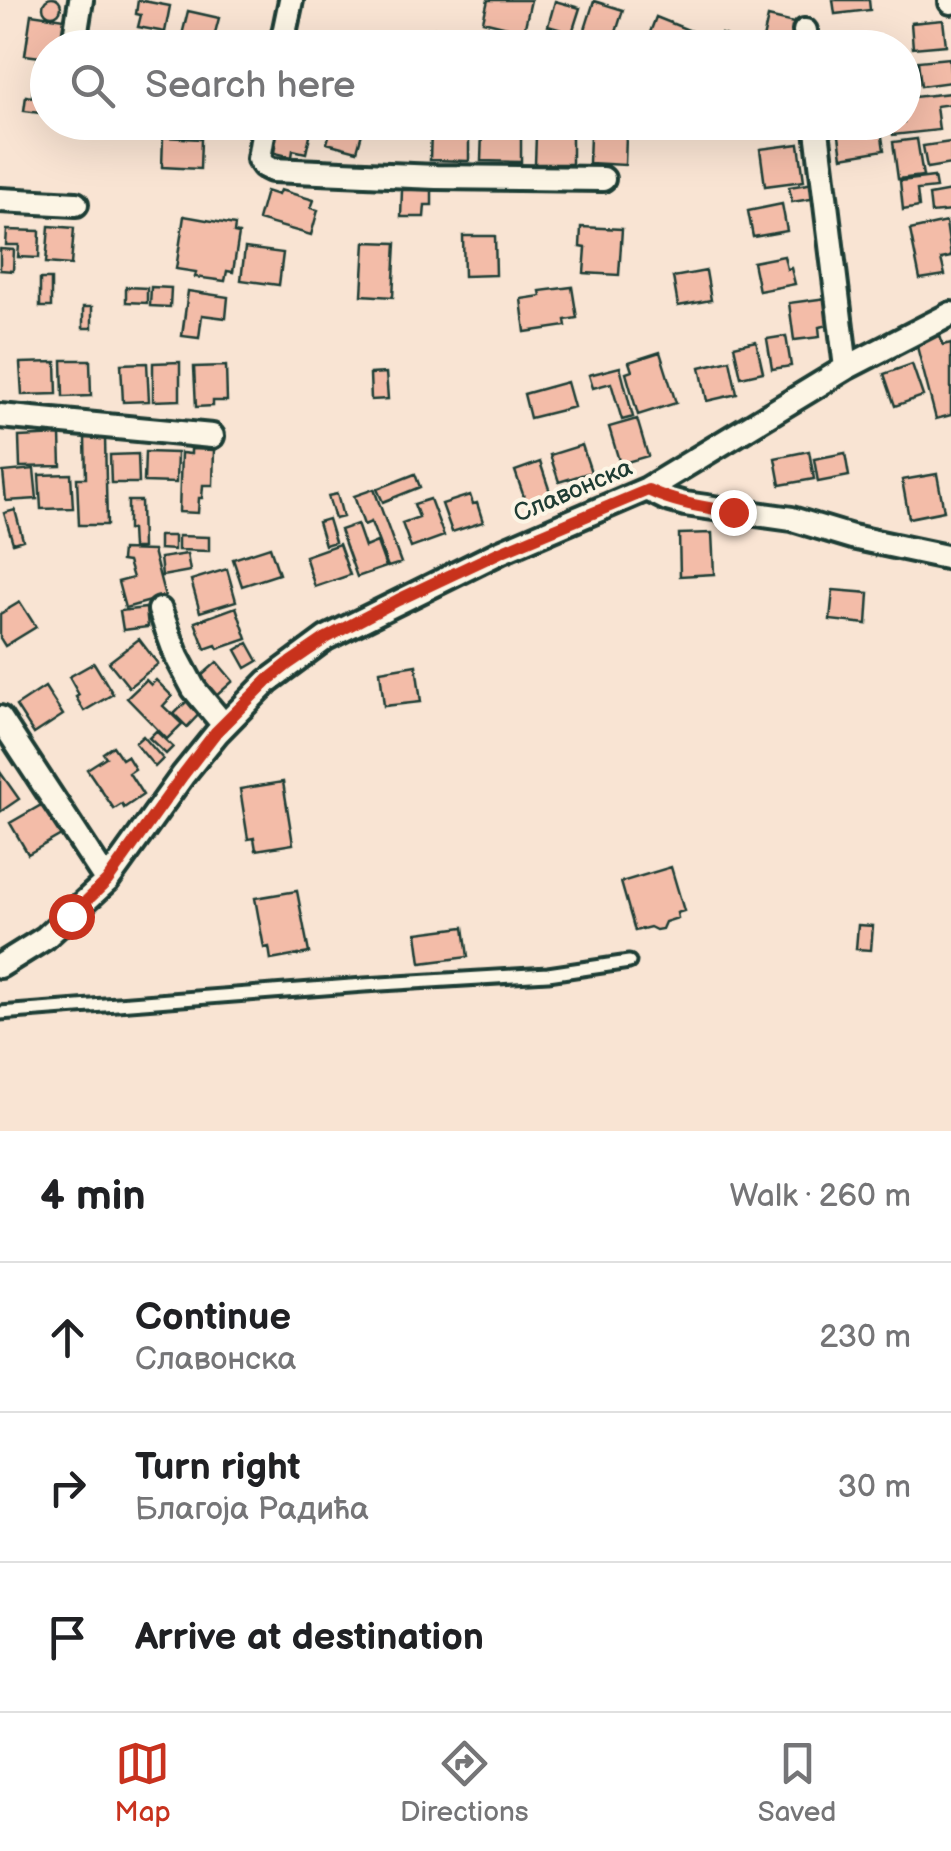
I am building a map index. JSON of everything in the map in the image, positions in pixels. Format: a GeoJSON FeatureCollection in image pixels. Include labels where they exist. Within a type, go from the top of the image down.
{"type":"FeatureCollection","features":[{"type":"Feature","properties":{"kind":"street"},"geometry":{"type":"LineString","coordinates":[[76,30],[81,0]]}},
{"type":"Feature","properties":{"kind":"street"},"geometry":{"type":"LineString","coordinates":[[285,30],[291,0]]}},
{"type":"Feature","properties":{"kind":"street"},"geometry":{"type":"LineString","coordinates":[[262,140],[259,159],[272,170],[436,177],[602,178]]}},
{"type":"Feature","properties":{"kind":"street"},"geometry":{"type":"LineString","coordinates":[[818,140],[846,368]]}},
{"type":"Feature","properties":{"kind":"street"},"geometry":{"type":"LineString","coordinates":[[0,200],[76,204]]}},
{"type":"Feature","properties":{"kind":"street","name":"Славонска"},"geometry":{"type":"LineString","coordinates":[[0,966],[45,938],[107,881],[224,725],[268,680],[326,638],[500,552],[648,490],[846,368],[951,314]]}},
{"type":"Feature","properties":{"kind":"street"},"geometry":{"type":"LineString","coordinates":[[0,416],[212,436]]}},
{"type":"Feature","properties":{"kind":"street"},"geometry":{"type":"LineString","coordinates":[[648,490],[685,504],[792,519],[852,537],[951,558]]}},
{"type":"Feature","properties":{"kind":"street"},"geometry":{"type":"LineString","coordinates":[[160,610],[194,689],[224,725]]}},
{"type":"Feature","properties":{"kind":"street"},"geometry":{"type":"LineString","coordinates":[[0,718],[107,881]]}},
{"type":"Feature","properties":{"kind":"lane"},"geometry":{"type":"LineString","coordinates":[[0,1014],[548,974],[629,962]]}},
{"type":"Feature","properties":{"kind":"building"},"geometry":{"type":"Polygon","coordinates":[[[138,0],[170,6],[165,30],[138,27],[141,15],[136,14],[138,0]]]}},
{"type":"Feature","properties":{"kind":"building"},"geometry":{"type":"Polygon","coordinates":[[[488,0],[531,0],[524,30],[483,21],[488,0]]]}},
{"type":"Feature","properties":{"kind":"building"},"geometry":{"type":"Polygon","coordinates":[[[833,0],[869,0],[870,10],[835,14],[833,0]]]}},
{"type":"Feature","properties":{"kind":"building"},"geometry":{"type":"Polygon","coordinates":[[[46,1],[58,1],[58,13],[46,13],[46,1]]]}},
{"type":"Feature","properties":{"kind":"building"},"geometry":{"type":"Polygon","coordinates":[[[555,1],[580,8],[573,30],[548,26],[555,1]]]}},
{"type":"Feature","properties":{"kind":"building"},"geometry":{"type":"Polygon","coordinates":[[[594,1],[623,10],[617,30],[585,30],[594,1]]]}},
{"type":"Feature","properties":{"kind":"building"},"geometry":{"type":"Polygon","coordinates":[[[188,11],[219,18],[216,30],[183,30],[188,11]]]}},
{"type":"Feature","properties":{"kind":"building"},"geometry":{"type":"Polygon","coordinates":[[[31,14],[65,19],[63,30],[30,30],[30,56],[25,55],[31,14]]]}},
{"type":"Feature","properties":{"kind":"building"},"geometry":{"type":"Polygon","coordinates":[[[656,17],[688,30],[651,30],[656,17]]]}},
{"type":"Feature","properties":{"kind":"building"},"geometry":{"type":"Polygon","coordinates":[[[768,17],[798,24],[798,30],[765,30],[768,17]]]}},
{"type":"Feature","properties":{"kind":"building"},"geometry":{"type":"Polygon","coordinates":[[[943,20],[946,45],[921,47],[921,30],[912,30],[911,23],[943,20]]]}},
{"type":"Feature","properties":{"kind":"building"},"geometry":{"type":"Polygon","coordinates":[[[949,58],[951,82],[921,86],[921,61],[949,58]]]}},
{"type":"Feature","properties":{"kind":"building"},"geometry":{"type":"Polygon","coordinates":[[[951,93],[951,104],[936,106],[939,130],[921,132],[921,96],[951,93]]]}},
{"type":"Feature","properties":{"kind":"building"},"geometry":{"type":"Polygon","coordinates":[[[26,96],[30,97],[30,112],[24,111],[26,96]]]}},
{"type":"Feature","properties":{"kind":"building"},"geometry":{"type":"Polygon","coordinates":[[[163,140],[201,140],[200,169],[162,167],[163,140]]]}},
{"type":"Feature","properties":{"kind":"building"},"geometry":{"type":"Polygon","coordinates":[[[274,140],[309,140],[306,153],[293,150],[292,157],[271,152],[274,140]]]}},
{"type":"Feature","properties":{"kind":"building"},"geometry":{"type":"Polygon","coordinates":[[[328,140],[360,140],[357,151],[327,143],[328,140]]]}},
{"type":"Feature","properties":{"kind":"building"},"geometry":{"type":"Polygon","coordinates":[[[431,140],[469,140],[469,161],[430,160],[431,140]]]}},
{"type":"Feature","properties":{"kind":"building"},"geometry":{"type":"Polygon","coordinates":[[[482,140],[521,140],[521,162],[481,161],[482,140]]]}},
{"type":"Feature","properties":{"kind":"building"},"geometry":{"type":"Polygon","coordinates":[[[536,140],[572,140],[572,164],[535,164],[536,140]]]}},
{"type":"Feature","properties":{"kind":"building"},"geometry":{"type":"Polygon","coordinates":[[[590,140],[626,140],[625,165],[589,163],[590,140]]]}},
{"type":"Feature","properties":{"kind":"building"},"geometry":{"type":"Polygon","coordinates":[[[840,140],[883,140],[884,150],[842,157],[840,140]]]}},
{"type":"Feature","properties":{"kind":"building"},"geometry":{"type":"Polygon","coordinates":[[[917,140],[923,176],[898,179],[893,142],[917,140]]]}},
{"type":"Feature","properties":{"kind":"building"},"geometry":{"type":"Polygon","coordinates":[[[951,142],[951,164],[927,168],[923,146],[951,142]]]}},
{"type":"Feature","properties":{"kind":"building"},"geometry":{"type":"Polygon","coordinates":[[[799,144],[804,181],[765,186],[760,149],[799,144]]]}},
{"type":"Feature","properties":{"kind":"building"},"geometry":{"type":"Polygon","coordinates":[[[934,177],[936,188],[917,190],[919,207],[903,210],[900,181],[934,177]]]}},
{"type":"Feature","properties":{"kind":"building"},"geometry":{"type":"Polygon","coordinates":[[[814,183],[817,198],[792,202],[789,187],[814,183]]]}},
{"type":"Feature","properties":{"kind":"building"},"geometry":{"type":"Polygon","coordinates":[[[280,190],[314,200],[311,208],[318,210],[311,235],[258,220],[266,191],[278,195],[280,190]]]}},
{"type":"Feature","properties":{"kind":"building"},"geometry":{"type":"Polygon","coordinates":[[[402,190],[432,190],[432,205],[425,205],[424,217],[401,217],[402,190]]]}},
{"type":"Feature","properties":{"kind":"building"},"geometry":{"type":"Polygon","coordinates":[[[951,191],[951,211],[931,213],[929,195],[951,191]]]}},
{"type":"Feature","properties":{"kind":"building"},"geometry":{"type":"Polygon","coordinates":[[[782,204],[787,231],[753,237],[748,211],[782,204]]]}},
{"type":"Feature","properties":{"kind":"building"},"geometry":{"type":"Polygon","coordinates":[[[184,216],[235,225],[234,233],[239,234],[233,272],[227,271],[225,281],[195,277],[196,272],[176,269],[184,216]]]}},
{"type":"Feature","properties":{"kind":"building"},"geometry":{"type":"Polygon","coordinates":[[[946,222],[951,257],[941,259],[945,275],[920,279],[910,230],[946,222]]]}},
{"type":"Feature","properties":{"kind":"building"},"geometry":{"type":"Polygon","coordinates":[[[49,226],[74,228],[71,265],[46,263],[49,226]]]}},
{"type":"Feature","properties":{"kind":"building"},"geometry":{"type":"Polygon","coordinates":[[[581,227],[622,229],[619,275],[584,273],[586,248],[580,247],[581,227]]]}},
{"type":"Feature","properties":{"kind":"building"},"geometry":{"type":"Polygon","coordinates":[[[7,230],[40,231],[39,258],[18,257],[19,245],[6,245],[7,230]]]}},
{"type":"Feature","properties":{"kind":"building"},"geometry":{"type":"Polygon","coordinates":[[[463,236],[495,236],[496,275],[464,276],[463,236]]]}},
{"type":"Feature","properties":{"kind":"building"},"geometry":{"type":"Polygon","coordinates":[[[365,242],[396,243],[393,297],[362,295],[365,242]]]}},
{"type":"Feature","properties":{"kind":"building"},"geometry":{"type":"Polygon","coordinates":[[[245,248],[283,253],[279,285],[241,280],[245,248]]]}},
{"type":"Feature","properties":{"kind":"building"},"geometry":{"type":"Polygon","coordinates":[[[0,249],[14,250],[13,271],[0,270],[0,249]]]}},
{"type":"Feature","properties":{"kind":"building"},"geometry":{"type":"Polygon","coordinates":[[[784,256],[795,284],[759,291],[753,262],[784,256]]]}},
{"type":"Feature","properties":{"kind":"building"},"geometry":{"type":"Polygon","coordinates":[[[706,271],[711,300],[678,306],[673,277],[706,271]]]}},
{"type":"Feature","properties":{"kind":"building"},"geometry":{"type":"Polygon","coordinates":[[[40,279],[51,279],[51,307],[40,307],[40,279]]]}},
{"type":"Feature","properties":{"kind":"building"},"geometry":{"type":"Polygon","coordinates":[[[126,287],[147,288],[147,303],[126,302],[126,287]]]}},
{"type":"Feature","properties":{"kind":"building"},"geometry":{"type":"Polygon","coordinates":[[[151,287],[171,288],[170,307],[150,306],[151,287]]]}},
{"type":"Feature","properties":{"kind":"building"},"geometry":{"type":"Polygon","coordinates":[[[572,287],[577,318],[565,320],[566,326],[525,332],[521,299],[541,296],[540,291],[572,287]]]}},
{"type":"Feature","properties":{"kind":"building"},"geometry":{"type":"Polygon","coordinates":[[[188,291],[228,297],[226,318],[202,315],[199,338],[182,336],[188,291]]]}},
{"type":"Feature","properties":{"kind":"building"},"geometry":{"type":"Polygon","coordinates":[[[827,298],[830,325],[819,327],[820,337],[794,340],[789,303],[827,298]]]}},
{"type":"Feature","properties":{"kind":"building"},"geometry":{"type":"Polygon","coordinates":[[[83,307],[92,307],[92,328],[83,328],[83,307]]]}},
{"type":"Feature","properties":{"kind":"building"},"geometry":{"type":"Polygon","coordinates":[[[939,333],[943,345],[951,343],[951,415],[936,419],[915,339],[939,333]]]}},
{"type":"Feature","properties":{"kind":"building"},"geometry":{"type":"Polygon","coordinates":[[[786,336],[791,366],[772,369],[767,339],[786,336]]]}},
{"type":"Feature","properties":{"kind":"building"},"geometry":{"type":"Polygon","coordinates":[[[756,341],[763,372],[741,377],[734,346],[756,341]]]}},
{"type":"Feature","properties":{"kind":"building"},"geometry":{"type":"Polygon","coordinates":[[[660,352],[676,403],[638,415],[626,373],[632,371],[629,362],[660,352]]]}},
{"type":"Feature","properties":{"kind":"building"},"geometry":{"type":"Polygon","coordinates":[[[62,360],[90,360],[91,396],[63,397],[62,360]]]}},
{"type":"Feature","properties":{"kind":"building"},"geometry":{"type":"Polygon","coordinates":[[[730,360],[737,394],[707,401],[700,367],[730,360]]]}},
{"type":"Feature","properties":{"kind":"building"},"geometry":{"type":"Polygon","coordinates":[[[56,362],[57,394],[22,395],[20,363],[56,362]]]}},
{"type":"Feature","properties":{"kind":"building"},"geometry":{"type":"Polygon","coordinates":[[[180,362],[180,400],[153,401],[153,363],[180,362]]]}},
{"type":"Feature","properties":{"kind":"building"},"geometry":{"type":"Polygon","coordinates":[[[147,363],[149,401],[123,402],[121,364],[147,363]]]}},
{"type":"Feature","properties":{"kind":"building"},"geometry":{"type":"Polygon","coordinates":[[[912,364],[923,396],[895,406],[884,374],[912,364]]]}},
{"type":"Feature","properties":{"kind":"building"},"geometry":{"type":"Polygon","coordinates":[[[226,366],[227,401],[196,407],[194,367],[226,366]]]}},
{"type":"Feature","properties":{"kind":"building"},"geometry":{"type":"Polygon","coordinates":[[[620,367],[633,417],[622,420],[611,383],[593,388],[589,375],[620,367]]]}},
{"type":"Feature","properties":{"kind":"building"},"geometry":{"type":"Polygon","coordinates":[[[386,373],[388,399],[371,400],[370,374],[386,373]]]}},
{"type":"Feature","properties":{"kind":"building"},"geometry":{"type":"Polygon","coordinates":[[[567,382],[574,407],[530,418],[524,394],[567,382]]]}},
{"type":"Feature","properties":{"kind":"building"},"geometry":{"type":"Polygon","coordinates":[[[637,419],[648,456],[620,464],[609,427],[637,419]]]}},
{"type":"Feature","properties":{"kind":"building"},"geometry":{"type":"Polygon","coordinates":[[[60,435],[61,466],[20,467],[19,437],[60,435]]]}},
{"type":"Feature","properties":{"kind":"building"},"geometry":{"type":"Polygon","coordinates":[[[85,438],[105,438],[107,525],[79,525],[77,478],[86,478],[85,438]]]}},
{"type":"Feature","properties":{"kind":"building"},"geometry":{"type":"Polygon","coordinates":[[[582,445],[591,472],[559,482],[550,455],[582,445]]]}},
{"type":"Feature","properties":{"kind":"building"},"geometry":{"type":"Polygon","coordinates":[[[191,449],[214,450],[213,485],[203,485],[198,513],[179,512],[181,453],[191,454],[191,449]]]}},
{"type":"Feature","properties":{"kind":"building"},"geometry":{"type":"Polygon","coordinates":[[[809,451],[814,479],[780,485],[775,458],[809,451]]]}},
{"type":"Feature","properties":{"kind":"building"},"geometry":{"type":"Polygon","coordinates":[[[145,452],[177,453],[176,483],[144,482],[145,452]]]}},
{"type":"Feature","properties":{"kind":"building"},"geometry":{"type":"Polygon","coordinates":[[[845,453],[849,476],[818,482],[814,459],[845,453]]]}},
{"type":"Feature","properties":{"kind":"building"},"geometry":{"type":"Polygon","coordinates":[[[138,454],[139,483],[111,483],[110,455],[138,454]]]}},
{"type":"Feature","properties":{"kind":"building"},"geometry":{"type":"Polygon","coordinates":[[[540,462],[552,498],[527,506],[515,471],[540,462]]]}},
{"type":"Feature","properties":{"kind":"building"},"geometry":{"type":"Polygon","coordinates":[[[34,469],[37,499],[6,501],[3,472],[34,469]]]}},
{"type":"Feature","properties":{"kind":"building"},"geometry":{"type":"Polygon","coordinates":[[[71,474],[73,508],[41,509],[39,475],[71,474]]]}},
{"type":"Feature","properties":{"kind":"building"},"geometry":{"type":"Polygon","coordinates":[[[415,474],[420,487],[383,502],[377,489],[415,474]]]}},
{"type":"Feature","properties":{"kind":"building"},"geometry":{"type":"Polygon","coordinates":[[[937,474],[944,511],[909,518],[902,480],[937,474]]]}},
{"type":"Feature","properties":{"kind":"building"},"geometry":{"type":"Polygon","coordinates":[[[374,489],[401,563],[388,567],[371,522],[364,525],[354,496],[374,489]]]}},
{"type":"Feature","properties":{"kind":"building"},"geometry":{"type":"Polygon","coordinates":[[[337,494],[343,517],[335,519],[328,496],[337,494]]]}},
{"type":"Feature","properties":{"kind":"building"},"geometry":{"type":"Polygon","coordinates":[[[470,495],[483,522],[452,532],[442,504],[470,495]]]}},
{"type":"Feature","properties":{"kind":"building"},"geometry":{"type":"Polygon","coordinates":[[[430,499],[444,536],[411,548],[402,523],[419,517],[414,504],[430,499]]]}},
{"type":"Feature","properties":{"kind":"building"},"geometry":{"type":"Polygon","coordinates":[[[128,501],[141,501],[142,548],[132,548],[128,501]]]}},
{"type":"Feature","properties":{"kind":"building"},"geometry":{"type":"Polygon","coordinates":[[[15,510],[23,540],[13,543],[4,513],[15,510]]]}},
{"type":"Feature","properties":{"kind":"building"},"geometry":{"type":"Polygon","coordinates":[[[328,519],[335,542],[325,545],[318,522],[328,519]]]}},
{"type":"Feature","properties":{"kind":"building"},"geometry":{"type":"Polygon","coordinates":[[[357,524],[365,547],[377,542],[386,567],[357,577],[340,530],[357,524]]]}},
{"type":"Feature","properties":{"kind":"building"},"geometry":{"type":"Polygon","coordinates":[[[712,533],[714,574],[680,576],[679,534],[712,533]]]}},
{"type":"Feature","properties":{"kind":"building"},"geometry":{"type":"Polygon","coordinates":[[[159,536],[174,536],[174,550],[159,549],[159,536]]]}},
{"type":"Feature","properties":{"kind":"building"},"geometry":{"type":"Polygon","coordinates":[[[178,536],[209,537],[209,551],[178,550],[178,536]]]}},
{"type":"Feature","properties":{"kind":"building"},"geometry":{"type":"Polygon","coordinates":[[[339,544],[350,575],[315,587],[305,556],[339,544]]]}},
{"type":"Feature","properties":{"kind":"building"},"geometry":{"type":"Polygon","coordinates":[[[270,547],[279,574],[242,586],[233,559],[270,547]]]}},
{"type":"Feature","properties":{"kind":"building"},"geometry":{"type":"Polygon","coordinates":[[[122,550],[153,551],[165,597],[125,608],[118,582],[133,578],[128,562],[121,561],[122,550]]]}},
{"type":"Feature","properties":{"kind":"building"},"geometry":{"type":"Polygon","coordinates":[[[187,554],[190,571],[162,576],[160,558],[187,554]]]}},
{"type":"Feature","properties":{"kind":"building"},"geometry":{"type":"Polygon","coordinates":[[[227,569],[236,601],[200,612],[191,580],[227,569]]]}},
{"type":"Feature","properties":{"kind":"building"},"geometry":{"type":"Polygon","coordinates":[[[833,590],[869,593],[867,624],[830,620],[833,590]]]}},
{"type":"Feature","properties":{"kind":"building"},"geometry":{"type":"Polygon","coordinates":[[[20,602],[36,627],[5,646],[0,638],[0,614],[20,602]]]}},
{"type":"Feature","properties":{"kind":"building"},"geometry":{"type":"Polygon","coordinates":[[[236,607],[247,639],[218,649],[216,645],[205,649],[195,622],[236,607]]]}},
{"type":"Feature","properties":{"kind":"building"},"geometry":{"type":"Polygon","coordinates":[[[146,608],[148,627],[123,630],[120,611],[146,608]]]}},
{"type":"Feature","properties":{"kind":"building"},"geometry":{"type":"Polygon","coordinates":[[[139,639],[158,664],[129,687],[109,662],[139,639]]]}},
{"type":"Feature","properties":{"kind":"building"},"geometry":{"type":"Polygon","coordinates":[[[248,643],[258,661],[246,668],[236,650],[248,643]]]}},
{"type":"Feature","properties":{"kind":"building"},"geometry":{"type":"Polygon","coordinates":[[[217,662],[233,681],[215,697],[199,678],[217,662]]]}},
{"type":"Feature","properties":{"kind":"building"},"geometry":{"type":"Polygon","coordinates":[[[94,663],[113,694],[84,711],[69,677],[94,663]]]}},
{"type":"Feature","properties":{"kind":"building"},"geometry":{"type":"Polygon","coordinates":[[[416,665],[421,702],[384,706],[380,671],[416,665]]]}},
{"type":"Feature","properties":{"kind":"building"},"geometry":{"type":"Polygon","coordinates":[[[146,680],[151,685],[156,680],[172,696],[163,706],[182,724],[167,739],[127,698],[146,680]]]}},
{"type":"Feature","properties":{"kind":"building"},"geometry":{"type":"Polygon","coordinates":[[[45,687],[63,715],[34,734],[16,706],[45,687]]]}},
{"type":"Feature","properties":{"kind":"building"},"geometry":{"type":"Polygon","coordinates":[[[189,699],[202,711],[187,727],[174,714],[189,699]]]}},
{"type":"Feature","properties":{"kind":"building"},"geometry":{"type":"Polygon","coordinates":[[[156,731],[173,747],[166,754],[149,738],[156,731]]]}},
{"type":"Feature","properties":{"kind":"building"},"geometry":{"type":"Polygon","coordinates":[[[143,736],[163,759],[155,767],[135,743],[143,736]]]}},
{"type":"Feature","properties":{"kind":"building"},"geometry":{"type":"Polygon","coordinates":[[[113,746],[122,759],[127,756],[135,769],[129,773],[143,795],[124,808],[122,804],[114,809],[87,769],[106,757],[103,753],[113,746]]]}},
{"type":"Feature","properties":{"kind":"building"},"geometry":{"type":"Polygon","coordinates":[[[0,772],[19,799],[0,812],[0,772]]]}},
{"type":"Feature","properties":{"kind":"building"},"geometry":{"type":"Polygon","coordinates":[[[283,782],[293,844],[256,850],[254,838],[248,839],[240,789],[283,782]]]}},
{"type":"Feature","properties":{"kind":"building"},"geometry":{"type":"Polygon","coordinates":[[[43,804],[61,835],[28,854],[10,823],[43,804]]]}},
{"type":"Feature","properties":{"kind":"building"},"geometry":{"type":"Polygon","coordinates":[[[671,867],[684,911],[677,913],[678,918],[665,922],[662,929],[635,931],[621,882],[671,867]]]}},
{"type":"Feature","properties":{"kind":"building"},"geometry":{"type":"Polygon","coordinates":[[[297,891],[309,953],[271,960],[269,947],[264,948],[255,898],[297,891]]]}},
{"type":"Feature","properties":{"kind":"building"},"geometry":{"type":"Polygon","coordinates":[[[858,925],[873,926],[871,950],[856,949],[858,925]]]}},
{"type":"Feature","properties":{"kind":"building"},"geometry":{"type":"Polygon","coordinates":[[[464,927],[468,957],[421,963],[417,933],[464,927]]]}},
{"type":"Feature","properties":{"kind":"route"},"geometry":{"type":"LineString","coordinates":[[71,916],[107,881],[216,732],[268,680],[326,638],[500,552],[648,490],[685,504],[733,512]]}}]}
